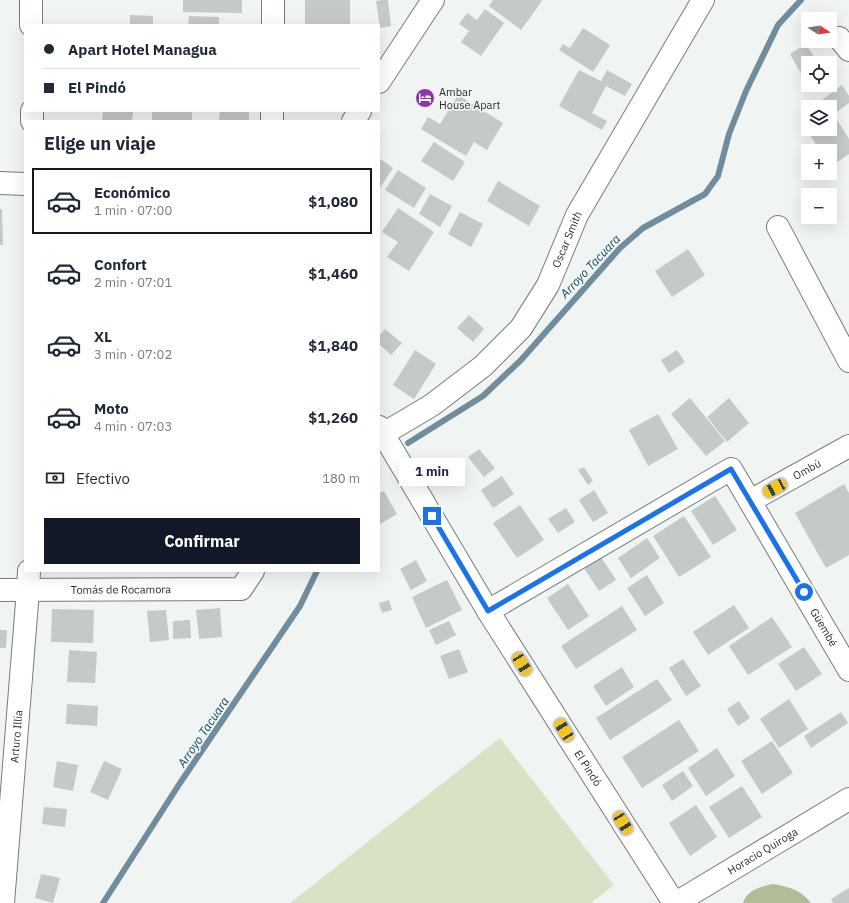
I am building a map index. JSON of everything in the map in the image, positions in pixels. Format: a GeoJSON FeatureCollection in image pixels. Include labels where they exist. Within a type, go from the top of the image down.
{"type":"FeatureCollection","features":[{"type":"Feature","properties":{"kind":"street"},"geometry":{"type":"LineString","coordinates":[[31,0],[32,24]]}},
{"type":"Feature","properties":{"kind":"street"},"geometry":{"type":"LineString","coordinates":[[273,0],[273,24]]}},
{"type":"Feature","properties":{"kind":"street"},"geometry":{"type":"LineString","coordinates":[[380,80],[432,0]]}},
{"type":"Feature","properties":{"kind":"street","name":"Oscar Smith"},"geometry":{"type":"LineString","coordinates":[[381,431],[432,405],[483,366],[521,328],[548,285],[577,215],[703,0]]}},
{"type":"Feature","properties":{"kind":"street"},"geometry":{"type":"LineString","coordinates":[[0,183],[24,184]]}},
{"type":"Feature","properties":{"kind":"street"},"geometry":{"type":"LineString","coordinates":[[778,227],[849,361]]}},
{"type":"Feature","properties":{"kind":"street","name":"El Pindó"},"geometry":{"type":"LineString","coordinates":[[381,431],[488,611],[675,903]]}},
{"type":"Feature","properties":{"kind":"street","name":"Ombú"},"geometry":{"type":"LineString","coordinates":[[750,502],[849,446]]}},
{"type":"Feature","properties":{"kind":"street"},"geometry":{"type":"LineString","coordinates":[[488,611],[731,469],[750,502]]}},
{"type":"Feature","properties":{"kind":"street","name":"Güembé"},"geometry":{"type":"LineString","coordinates":[[750,502],[849,670]]}},
{"type":"Feature","properties":{"kind":"street","name":"Tomás de Rocamora"},"geometry":{"type":"LineString","coordinates":[[0,590],[29,581],[241,589],[252,572]]}},
{"type":"Feature","properties":{"kind":"street","name":"Arturo Illia"},"geometry":{"type":"LineString","coordinates":[[3,903],[29,581]]}},
{"type":"Feature","properties":{"kind":"street","name":"Horacio Quiroga"},"geometry":{"type":"LineString","coordinates":[[675,903],[849,799]]}},
{"type":"Feature","properties":{"kind":"green space"},"geometry":{"type":"Polygon","coordinates":[[[500,738],[614,885],[591,903],[290,903],[500,738]]]}},
{"type":"Feature","properties":{"kind":"green space"},"geometry":{"type":"Polygon","coordinates":[[[773,884],[794,889],[807,898],[811,903],[743,903],[751,892],[773,884]]]}},
{"type":"Feature","properties":{"kind":"building"},"geometry":{"type":"Polygon","coordinates":[[[183,0],[242,0],[242,13],[183,12],[183,0]]]}},
{"type":"Feature","properties":{"kind":"building"},"geometry":{"type":"Polygon","coordinates":[[[305,0],[350,0],[350,24],[305,24],[305,0]]]}},
{"type":"Feature","properties":{"kind":"building"},"geometry":{"type":"Polygon","coordinates":[[[388,0],[391,26],[380,28],[376,1],[388,0]]]}},
{"type":"Feature","properties":{"kind":"building"},"geometry":{"type":"Polygon","coordinates":[[[493,0],[542,1],[521,30],[489,6],[493,0]]]}},
{"type":"Feature","properties":{"kind":"building"},"geometry":{"type":"Polygon","coordinates":[[[485,9],[504,23],[481,56],[461,42],[469,31],[459,24],[467,13],[477,20],[485,9]]]}},
{"type":"Feature","properties":{"kind":"building"},"geometry":{"type":"Polygon","coordinates":[[[130,15],[153,16],[153,24],[130,24],[130,15]]]}},
{"type":"Feature","properties":{"kind":"building"},"geometry":{"type":"Polygon","coordinates":[[[189,16],[219,17],[219,24],[188,24],[189,16]]]}},
{"type":"Feature","properties":{"kind":"building"},"geometry":{"type":"Polygon","coordinates":[[[583,28],[610,45],[593,72],[559,50],[563,44],[570,48],[583,28]]]}},
{"type":"Feature","properties":{"kind":"building"},"geometry":{"type":"Polygon","coordinates":[[[801,47],[809,48],[814,56],[801,56],[801,74],[790,54],[801,47]]]}},
{"type":"Feature","properties":{"kind":"building"},"geometry":{"type":"Polygon","coordinates":[[[579,70],[601,81],[607,70],[632,84],[625,96],[606,86],[592,113],[607,121],[602,130],[559,106],[579,70]]]}},
{"type":"Feature","properties":{"kind":"building"},"geometry":{"type":"Polygon","coordinates":[[[842,85],[849,96],[849,103],[837,112],[837,100],[822,100],[833,92],[837,92],[837,89],[842,85]]]}},
{"type":"Feature","properties":{"kind":"building"},"geometry":{"type":"Polygon","coordinates":[[[458,95],[503,123],[487,150],[474,142],[466,156],[421,129],[428,117],[440,124],[458,95]]]}},
{"type":"Feature","properties":{"kind":"building"},"geometry":{"type":"Polygon","coordinates":[[[103,112],[133,112],[132,120],[102,120],[103,112]]]}},
{"type":"Feature","properties":{"kind":"building"},"geometry":{"type":"Polygon","coordinates":[[[152,112],[192,112],[192,120],[152,120],[152,112]]]}},
{"type":"Feature","properties":{"kind":"building"},"geometry":{"type":"Polygon","coordinates":[[[220,112],[249,112],[249,120],[219,120],[220,112]]]}},
{"type":"Feature","properties":{"kind":"building"},"geometry":{"type":"Polygon","coordinates":[[[837,120],[849,139],[849,154],[837,162],[837,144],[816,144],[811,136],[837,136],[837,120]]]}},
{"type":"Feature","properties":{"kind":"building"},"geometry":{"type":"Polygon","coordinates":[[[434,142],[465,162],[453,181],[421,161],[434,142]]]}},
{"type":"Feature","properties":{"kind":"building"},"geometry":{"type":"Polygon","coordinates":[[[380,159],[393,168],[380,188],[380,159]]]}},
{"type":"Feature","properties":{"kind":"building"},"geometry":{"type":"Polygon","coordinates":[[[398,170],[426,188],[414,208],[385,190],[398,170]]]}},
{"type":"Feature","properties":{"kind":"building"},"geometry":{"type":"Polygon","coordinates":[[[498,181],[540,206],[529,226],[487,201],[498,181]]]}},
{"type":"Feature","properties":{"kind":"building"},"geometry":{"type":"Polygon","coordinates":[[[430,194],[452,206],[440,227],[419,214],[430,194]]]}},
{"type":"Feature","properties":{"kind":"building"},"geometry":{"type":"Polygon","coordinates":[[[398,208],[434,232],[409,271],[387,257],[398,242],[382,232],[398,208]]]}},
{"type":"Feature","properties":{"kind":"building"},"geometry":{"type":"Polygon","coordinates":[[[0,209],[2,209],[3,245],[0,245],[0,209]]]}},
{"type":"Feature","properties":{"kind":"building"},"geometry":{"type":"Polygon","coordinates":[[[460,212],[483,224],[471,247],[448,234],[460,212]]]}},
{"type":"Feature","properties":{"kind":"building"},"geometry":{"type":"Polygon","coordinates":[[[688,249],[705,275],[672,297],[655,271],[688,249]]]}},
{"type":"Feature","properties":{"kind":"building"},"geometry":{"type":"Polygon","coordinates":[[[469,315],[484,329],[473,342],[457,328],[469,315]]]}},
{"type":"Feature","properties":{"kind":"building"},"geometry":{"type":"Polygon","coordinates":[[[385,329],[402,343],[391,355],[380,345],[380,335],[385,329]]]}},
{"type":"Feature","properties":{"kind":"building"},"geometry":{"type":"Polygon","coordinates":[[[415,350],[436,364],[414,399],[393,385],[415,350]]]}},
{"type":"Feature","properties":{"kind":"building"},"geometry":{"type":"Polygon","coordinates":[[[677,350],[685,362],[669,373],[661,360],[677,350]]]}},
{"type":"Feature","properties":{"kind":"building"},"geometry":{"type":"Polygon","coordinates":[[[690,398],[725,441],[706,456],[671,414],[690,398]]]}},
{"type":"Feature","properties":{"kind":"building"},"geometry":{"type":"Polygon","coordinates":[[[729,398],[749,423],[727,442],[707,417],[729,398]]]}},
{"type":"Feature","properties":{"kind":"building"},"geometry":{"type":"Polygon","coordinates":[[[658,414],[678,449],[648,466],[629,430],[658,414]]]}},
{"type":"Feature","properties":{"kind":"building"},"geometry":{"type":"Polygon","coordinates":[[[479,449],[495,468],[484,477],[468,457],[479,449]]]}},
{"type":"Feature","properties":{"kind":"building"},"geometry":{"type":"Polygon","coordinates":[[[584,467],[593,481],[588,485],[578,470],[584,467]]]}},
{"type":"Feature","properties":{"kind":"building"},"geometry":{"type":"Polygon","coordinates":[[[502,476],[514,494],[493,508],[481,490],[502,476]]]}},
{"type":"Feature","properties":{"kind":"building"},"geometry":{"type":"Polygon","coordinates":[[[844,484],[849,493],[849,555],[826,568],[795,513],[844,484]]]}},
{"type":"Feature","properties":{"kind":"building"},"geometry":{"type":"Polygon","coordinates":[[[594,490],[608,513],[593,522],[579,500],[594,490]]]}},
{"type":"Feature","properties":{"kind":"building"},"geometry":{"type":"Polygon","coordinates":[[[384,491],[397,514],[380,524],[380,493],[384,491]]]}},
{"type":"Feature","properties":{"kind":"building"},"geometry":{"type":"Polygon","coordinates":[[[715,496],[737,530],[713,545],[691,511],[715,496]]]}},
{"type":"Feature","properties":{"kind":"building"},"geometry":{"type":"Polygon","coordinates":[[[520,505],[544,540],[517,558],[493,523],[520,505]]]}},
{"type":"Feature","properties":{"kind":"building"},"geometry":{"type":"Polygon","coordinates":[[[566,508],[575,522],[558,533],[548,519],[566,508]]]}},
{"type":"Feature","properties":{"kind":"building"},"geometry":{"type":"Polygon","coordinates":[[[684,516],[711,557],[679,577],[653,536],[684,516]]]}},
{"type":"Feature","properties":{"kind":"building"},"geometry":{"type":"Polygon","coordinates":[[[647,538],[660,558],[631,578],[618,558],[647,538]]]}},
{"type":"Feature","properties":{"kind":"building"},"geometry":{"type":"Polygon","coordinates":[[[601,557],[616,580],[599,591],[584,568],[601,557]]]}},
{"type":"Feature","properties":{"kind":"building"},"geometry":{"type":"Polygon","coordinates":[[[416,560],[427,581],[411,590],[400,569],[416,560]]]}},
{"type":"Feature","properties":{"kind":"building"},"geometry":{"type":"Polygon","coordinates":[[[647,575],[664,603],[645,616],[627,588],[647,575]]]}},
{"type":"Feature","properties":{"kind":"building"},"geometry":{"type":"Polygon","coordinates":[[[447,580],[462,610],[426,628],[412,597],[447,580]]]}},
{"type":"Feature","properties":{"kind":"building"},"geometry":{"type":"Polygon","coordinates":[[[568,584],[589,616],[568,630],[547,598],[568,584]]]}},
{"type":"Feature","properties":{"kind":"building"},"geometry":{"type":"Polygon","coordinates":[[[389,600],[392,610],[382,613],[379,603],[389,600]]]}},
{"type":"Feature","properties":{"kind":"building"},"geometry":{"type":"Polygon","coordinates":[[[734,605],[749,628],[708,655],[693,632],[734,605]]]}},
{"type":"Feature","properties":{"kind":"building"},"geometry":{"type":"Polygon","coordinates":[[[622,606],[637,630],[576,669],[561,646],[622,606]]]}},
{"type":"Feature","properties":{"kind":"building"},"geometry":{"type":"Polygon","coordinates":[[[220,608],[222,637],[199,639],[196,610],[220,608]]]}},
{"type":"Feature","properties":{"kind":"building"},"geometry":{"type":"Polygon","coordinates":[[[52,609],[94,610],[93,643],[51,642],[52,609]]]}},
{"type":"Feature","properties":{"kind":"building"},"geometry":{"type":"Polygon","coordinates":[[[166,610],[169,640],[150,642],[147,611],[166,610]]]}},
{"type":"Feature","properties":{"kind":"building"},"geometry":{"type":"Polygon","coordinates":[[[772,617],[792,647],[748,675],[729,646],[772,617]]]}},
{"type":"Feature","properties":{"kind":"building"},"geometry":{"type":"Polygon","coordinates":[[[190,620],[191,638],[173,639],[173,621],[190,620]]]}},
{"type":"Feature","properties":{"kind":"building"},"geometry":{"type":"Polygon","coordinates":[[[449,621],[456,635],[436,645],[429,630],[449,621]]]}},
{"type":"Feature","properties":{"kind":"building"},"geometry":{"type":"Polygon","coordinates":[[[0,630],[7,630],[6,648],[0,648],[0,630]]]}},
{"type":"Feature","properties":{"kind":"building"},"geometry":{"type":"Polygon","coordinates":[[[804,647],[822,674],[796,691],[778,664],[804,647]]]}},
{"type":"Feature","properties":{"kind":"building"},"geometry":{"type":"Polygon","coordinates":[[[459,649],[468,672],[449,679],[440,656],[459,649]]]}},
{"type":"Feature","properties":{"kind":"building"},"geometry":{"type":"Polygon","coordinates":[[[69,650],[97,652],[95,683],[67,682],[69,650]]]}},
{"type":"Feature","properties":{"kind":"building"},"geometry":{"type":"Polygon","coordinates":[[[683,659],[701,686],[686,696],[669,668],[683,659]]]}},
{"type":"Feature","properties":{"kind":"building"},"geometry":{"type":"Polygon","coordinates":[[[622,667],[634,687],[606,706],[593,686],[622,667]]]}},
{"type":"Feature","properties":{"kind":"building"},"geometry":{"type":"Polygon","coordinates":[[[657,679],[672,700],[610,740],[596,718],[657,679]]]}},
{"type":"Feature","properties":{"kind":"building"},"geometry":{"type":"Polygon","coordinates":[[[789,699],[808,729],[779,748],[760,719],[789,699]]]}},
{"type":"Feature","properties":{"kind":"building"},"geometry":{"type":"Polygon","coordinates":[[[739,701],[750,718],[738,726],[727,709],[739,701]]]}},
{"type":"Feature","properties":{"kind":"building"},"geometry":{"type":"Polygon","coordinates":[[[67,704],[98,706],[97,726],[66,724],[67,704]]]}},
{"type":"Feature","properties":{"kind":"building"},"geometry":{"type":"Polygon","coordinates":[[[841,712],[848,723],[811,748],[804,736],[841,712]]]}},
{"type":"Feature","properties":{"kind":"building"},"geometry":{"type":"Polygon","coordinates":[[[679,720],[699,751],[642,788],[622,757],[679,720]]]}},
{"type":"Feature","properties":{"kind":"building"},"geometry":{"type":"Polygon","coordinates":[[[772,741],[793,773],[762,794],[741,761],[772,741]]]}},
{"type":"Feature","properties":{"kind":"building"},"geometry":{"type":"Polygon","coordinates":[[[717,748],[735,776],[706,796],[688,768],[717,748]]]}},
{"type":"Feature","properties":{"kind":"building"},"geometry":{"type":"Polygon","coordinates":[[[57,761],[78,765],[73,791],[53,787],[57,761]]]}},
{"type":"Feature","properties":{"kind":"building"},"geometry":{"type":"Polygon","coordinates":[[[104,761],[122,769],[108,800],[90,792],[104,761]]]}},
{"type":"Feature","properties":{"kind":"building"},"geometry":{"type":"Polygon","coordinates":[[[683,771],[693,786],[672,801],[662,785],[683,771]]]}},
{"type":"Feature","properties":{"kind":"building"},"geometry":{"type":"Polygon","coordinates":[[[742,786],[762,817],[729,838],[709,807],[742,786]]]}},
{"type":"Feature","properties":{"kind":"building"},"geometry":{"type":"Polygon","coordinates":[[[696,805],[717,837],[690,856],[669,823],[696,805]]]}},
{"type":"Feature","properties":{"kind":"building"},"geometry":{"type":"Polygon","coordinates":[[[44,807],[67,809],[65,827],[42,824],[44,807]]]}},
{"type":"Feature","properties":{"kind":"building"},"geometry":{"type":"Polygon","coordinates":[[[41,874],[60,878],[53,903],[35,898],[41,874]]]}},
{"type":"Feature","properties":{"kind":"building"},"geometry":{"type":"Polygon","coordinates":[[[849,888],[849,903],[833,903],[831,899],[849,888]]]}},
{"type":"Feature","properties":{"kind":"waterway","name":"Arroyo Tacuara"},"geometry":{"type":"LineString","coordinates":[[408,443],[483,396],[521,360],[620,248],[643,228],[705,194],[718,176],[729,134],[746,91],[778,25],[801,0]]}},
{"type":"Feature","properties":{"kind":"waterway","name":"Arroyo Tacuara"},"geometry":{"type":"LineString","coordinates":[[103,903],[180,783],[300,606],[317,572]]}},
{"type":"Feature","properties":{"kind":"place","name":"Ambar House Apart"},"geometry":{"type":"Point","coordinates":[425,98]}},
{"type":"Feature","properties":{"kind":"route"},"geometry":{"type":"LineString","coordinates":[[432,516],[488,611],[731,469],[804,592]]}}]}
